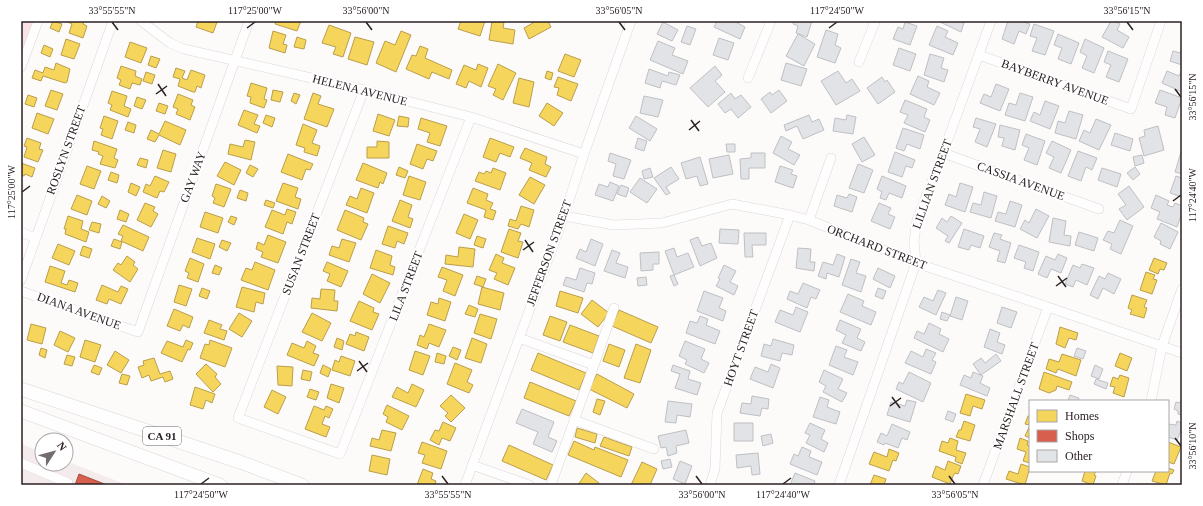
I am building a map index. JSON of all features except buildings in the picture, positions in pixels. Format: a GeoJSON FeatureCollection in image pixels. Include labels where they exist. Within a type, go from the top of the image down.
{"type":"FeatureCollection","features":[{"type":"Feature","properties":{"kind":"highway","name":"CA 91"},"geometry":{"type":"LineString","coordinates":[[21,389],[302,485]]}},
{"type":"Feature","properties":{"kind":"highway","name":"CA 91"},"geometry":{"type":"LineString","coordinates":[[21,411],[220,485]]}},
{"type":"Feature","properties":{"kind":"street"},"geometry":{"type":"LineString","coordinates":[[21,67],[24,47],[38,21]]}},
{"type":"Feature","properties":{"kind":"street","name":"ROSLYN STREET"},"geometry":{"type":"LineString","coordinates":[[21,280],[113,21]]}},
{"type":"Feature","properties":{"kind":"street","name":"HELENA AVENUE"},"geometry":{"type":"LineString","coordinates":[[141,21],[170,43],[184,49],[364,90],[472,117],[584,154]]}},
{"type":"Feature","properties":{"kind":"street","name":"GAY WAY"},"geometry":{"type":"LineString","coordinates":[[138,332],[249,21]]}},
{"type":"Feature","properties":{"kind":"street","name":"JEFFERSON STREET"},"geometry":{"type":"LineString","coordinates":[[465,485],[564,216],[584,154],[631,21]]}},
{"type":"Feature","properties":{"kind":"street"},"geometry":{"type":"LineString","coordinates":[[748,78],[771,21]]}},
{"type":"Feature","properties":{"kind":"street"},"geometry":{"type":"LineString","coordinates":[[859,62],[875,22],[872,21]]}},
{"type":"Feature","properties":{"kind":"street","name":"LILLIAN STREET"},"geometry":{"type":"LineString","coordinates":[[838,485],[916,263],[914,241],[917,220],[991,21]]}},
{"type":"Feature","properties":{"kind":"street","name":"BAYBERRY AVENUE"},"geometry":{"type":"LineString","coordinates":[[979,56],[1131,109],[1161,21]]}},
{"type":"Feature","properties":{"kind":"street","name":"SUSAN STREET"},"geometry":{"type":"LineString","coordinates":[[340,454],[238,418],[364,90]]}},
{"type":"Feature","properties":{"kind":"street","name":"LILA STREET"},"geometry":{"type":"LineString","coordinates":[[340,454],[472,117]]}},
{"type":"Feature","properties":{"kind":"street","name":"CASSIA AVENUE"},"geometry":{"type":"LineString","coordinates":[[943,153],[1099,209]]}},
{"type":"Feature","properties":{"kind":"street"},"geometry":{"type":"LineString","coordinates":[[809,220],[831,158]]}},
{"type":"Feature","properties":{"kind":"street","name":"ORCHARD STREET"},"geometry":{"type":"LineString","coordinates":[[564,216],[614,225],[662,223],[732,204],[790,215],[809,220],[916,263],[1182,353]]}},
{"type":"Feature","properties":{"kind":"street","name":"HOYT STREET"},"geometry":{"type":"LineString","coordinates":[[710,485],[715,468],[717,413],[790,215]]}},
{"type":"Feature","properties":{"kind":"street"},"geometry":{"type":"LineString","coordinates":[[21,232],[35,238]]}},
{"type":"Feature","properties":{"kind":"street"},"geometry":{"type":"LineString","coordinates":[[1151,400],[1162,346],[1182,289]]}},
{"type":"Feature","properties":{"kind":"street","name":"DIANA AVENUE"},"geometry":{"type":"LineString","coordinates":[[21,291],[138,332]]}},
{"type":"Feature","properties":{"kind":"street","name":"MARSHALL STREET"},"geometry":{"type":"LineString","coordinates":[[983,485],[1048,307]]}},
{"type":"Feature","properties":{"kind":"street"},"geometry":{"type":"LineString","coordinates":[[551,485],[614,308]]}},
{"type":"Feature","properties":{"kind":"street"},"geometry":{"type":"LineString","coordinates":[[519,338],[594,365]]}},
{"type":"Feature","properties":{"kind":"street"},"geometry":{"type":"LineString","coordinates":[[574,420],[654,449]]}},
{"type":"Feature","properties":{"kind":"street"},"geometry":{"type":"LineString","coordinates":[[21,463],[68,483],[68,485]]}},
{"type":"Feature","properties":{"kind":"street"},"geometry":{"type":"LineString","coordinates":[[472,465],[529,485]]}},
{"type":"Feature","properties":{"kind":"street"},"geometry":{"type":"LineString","coordinates":[[1122,485],[1126,472]]}},
{"type":"Feature","properties":{"kind":"shaded area"},"geometry":{"type":"Polygon","coordinates":[[[21,21],[34,21],[21,58],[21,21]]]}},
{"type":"Feature","properties":{"kind":"shaded area"},"geometry":{"type":"Polygon","coordinates":[[[21,444],[34,449],[34,472],[74,472],[74,464],[127,485],[21,485],[21,444]]]}}]}
